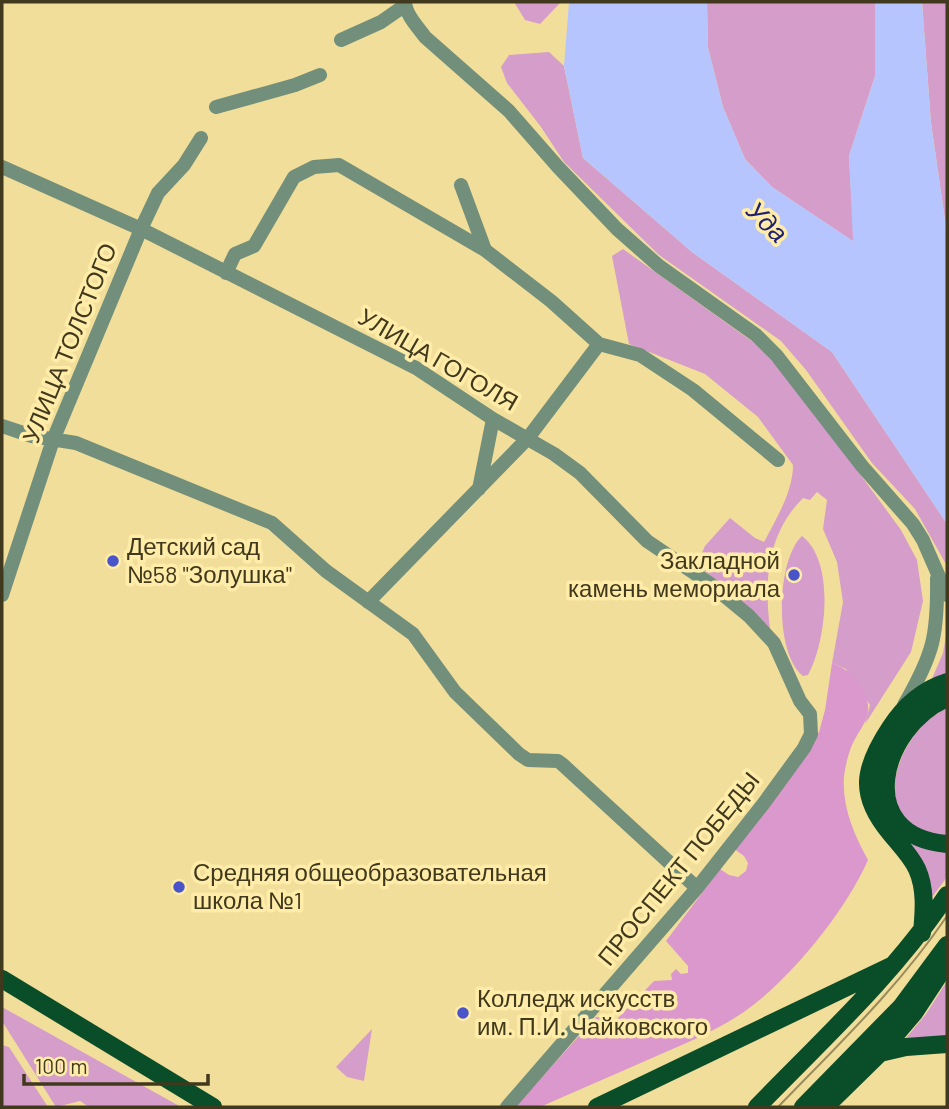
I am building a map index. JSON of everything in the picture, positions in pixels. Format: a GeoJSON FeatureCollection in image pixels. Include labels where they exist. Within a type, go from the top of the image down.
{"type":"FeatureCollection","features":[{"type":"Feature","properties":{"kind":"main road"},"geometry":{"type":"LineString","coordinates":[[922,933],[924,896],[918,871],[905,850],[877,817],[868,793],[870,764],[875,750],[900,712],[922,694],[947,682]]}},
{"type":"Feature","properties":{"kind":"main road"},"geometry":{"type":"LineString","coordinates":[[947,698],[924,710],[908,728],[890,759],[885,780],[888,802],[901,824],[923,839],[947,844]]}},
{"type":"Feature","properties":{"kind":"main road"},"geometry":{"type":"LineString","coordinates":[[757,1107],[922,933],[947,895]]}},
{"type":"Feature","properties":{"kind":"main road"},"geometry":{"type":"LineString","coordinates":[[803,1107],[901,1007],[947,946]]}},
{"type":"Feature","properties":{"kind":"main road"},"geometry":{"type":"LineString","coordinates":[[825,1107],[880,1053],[915,1013],[947,963]]}},
{"type":"Feature","properties":{"kind":"main road"},"geometry":{"type":"LineString","coordinates":[[597,1107],[893,965]]}},
{"type":"Feature","properties":{"kind":"main road"},"geometry":{"type":"LineString","coordinates":[[2,979],[213,1107]]}},
{"type":"Feature","properties":{"kind":"main road"},"geometry":{"type":"LineString","coordinates":[[880,1053],[906,1047],[947,1044]]}},
{"type":"Feature","properties":{"kind":"street"},"geometry":{"type":"LineString","coordinates":[[341,40],[381,22],[405,4],[413,23],[425,37],[509,110],[617,229],[670,274],[756,335],[777,356],[862,466],[913,524],[947,594]]}},
{"type":"Feature","properties":{"kind":"street"},"geometry":{"type":"LineString","coordinates":[[216,107],[295,85],[320,75]]}},
{"type":"Feature","properties":{"kind":"street","name":"УЛИЦА ТОЛСТОГО"},"geometry":{"type":"LineString","coordinates":[[2,595],[53,440],[141,229],[158,193],[184,165],[201,138]]}},
{"type":"Feature","properties":{"kind":"street"},"geometry":{"type":"LineString","coordinates":[[226,273],[235,254],[254,246],[294,177],[314,167],[339,165],[485,250],[551,301],[599,344],[640,355],[693,390],[778,460]]}},
{"type":"Feature","properties":{"kind":"street","name":"УЛИЦА ГОГОЛЯ"},"geometry":{"type":"LineString","coordinates":[[2,167],[141,229],[351,333],[416,368],[493,419],[528,438],[580,472],[647,541],[709,583],[749,616],[774,643],[788,677]]}},
{"type":"Feature","properties":{"kind":"street"},"geometry":{"type":"LineString","coordinates":[[461,186],[485,250]]}},
{"type":"Feature","properties":{"kind":"street"},"geometry":{"type":"LineString","coordinates":[[368,601],[528,438],[599,344]]}},
{"type":"Feature","properties":{"kind":"street"},"geometry":{"type":"LineString","coordinates":[[479,489],[493,419]]}},
{"type":"Feature","properties":{"kind":"street"},"geometry":{"type":"LineString","coordinates":[[2,426],[32,436],[76,443],[272,523],[326,570],[413,634],[455,692],[519,754],[528,760],[558,761],[562,764],[697,888]]}},
{"type":"Feature","properties":{"kind":"street"},"geometry":{"type":"LineString","coordinates":[[900,712],[929,659],[936,627],[937,573]]}},
{"type":"Feature","properties":{"kind":"street","name":"ПРОСПЕКТ ПОБЕДЫ"},"geometry":{"type":"LineString","coordinates":[[507,1107],[697,888],[804,748],[811,734],[810,714],[788,677]]}},
{"type":"Feature","properties":{"kind":"shaded area"},"geometry":{"type":"Polygon","coordinates":[[[514,2],[561,2],[540,24],[525,20],[514,2]]]}},
{"type":"Feature","properties":{"kind":"shaded area"},"geometry":{"type":"Polygon","coordinates":[[[707,2],[875,2],[875,76],[849,156],[854,242],[772,187],[745,159],[723,107],[708,48],[707,2]]]}},
{"type":"Feature","properties":{"kind":"shaded area"},"geometry":{"type":"Polygon","coordinates":[[[922,2],[947,2],[947,234],[931,123],[922,2]]]}},
{"type":"Feature","properties":{"kind":"shaded area"},"geometry":{"type":"Polygon","coordinates":[[[549,52],[564,66],[583,158],[692,252],[832,352],[947,524],[947,566],[915,509],[872,463],[806,370],[781,341],[659,255],[564,162],[507,83],[501,67],[509,55],[549,52]]]}},
{"type":"Feature","properties":{"kind":"shaded area"},"geometry":{"type":"Polygon","coordinates":[[[623,249],[753,342],[791,380],[901,530],[917,560],[923,601],[911,652],[865,724],[870,705],[846,669],[832,663],[843,602],[837,562],[823,529],[827,500],[817,492],[810,500],[803,498],[782,527],[775,543],[768,576],[770,629],[697,564],[705,546],[730,518],[764,542],[787,495],[793,465],[758,417],[705,374],[629,344],[612,256],[623,249]]]}},
{"type":"Feature","properties":{"kind":"shaded area"},"geometry":{"type":"Polygon","coordinates":[[[802,536],[813,548],[824,583],[823,624],[819,643],[808,675],[803,676],[794,665],[787,648],[782,607],[787,565],[793,548],[802,536]]]}},
{"type":"Feature","properties":{"kind":"shaded area"},"geometry":{"type":"Polygon","coordinates":[[[947,630],[947,674],[931,681],[943,653],[947,630]]]}},
{"type":"Feature","properties":{"kind":"shaded area"},"geometry":{"type":"Polygon","coordinates":[[[832,663],[855,677],[864,691],[868,707],[866,720],[849,753],[844,773],[844,788],[850,820],[868,860],[833,919],[785,976],[752,1006],[728,1022],[540,1107],[515,1107],[596,1017],[617,1019],[654,981],[672,980],[671,974],[676,969],[681,974],[688,973],[688,966],[666,941],[720,869],[738,877],[746,871],[748,863],[744,856],[733,848],[819,732],[832,663]]]}},
{"type":"Feature","properties":{"kind":"shaded area"},"geometry":{"type":"Polygon","coordinates":[[[947,707],[947,838],[926,833],[910,824],[900,811],[895,797],[895,781],[905,750],[914,735],[927,721],[947,707]]]}},
{"type":"Feature","properties":{"kind":"shaded area"},"geometry":{"type":"Polygon","coordinates":[[[907,841],[947,852],[947,877],[930,900],[921,861],[907,841]]]}},
{"type":"Feature","properties":{"kind":"shaded area"},"geometry":{"type":"Polygon","coordinates":[[[947,981],[947,1037],[906,1038],[926,1014],[947,981]]]}},
{"type":"Feature","properties":{"kind":"shaded area"},"geometry":{"type":"Polygon","coordinates":[[[2,1007],[181,1107],[89,1107],[80,1101],[56,1107],[2,1021],[2,1007]]]}},
{"type":"Feature","properties":{"kind":"shaded area"},"geometry":{"type":"Polygon","coordinates":[[[372,1029],[364,1081],[347,1077],[336,1067],[372,1029]]]}},
{"type":"Feature","properties":{"kind":"shaded area"},"geometry":{"type":"Polygon","coordinates":[[[2,1045],[9,1047],[48,1107],[2,1107],[2,1045]]]}},
{"type":"Feature","properties":{"kind":"water","name":"Уда"},"geometry":{"type":"Polygon","coordinates":[[[569,2],[707,2],[708,48],[723,107],[745,159],[772,187],[853,241],[849,156],[875,76],[875,2],[922,2],[931,123],[947,234],[947,524],[832,352],[692,252],[583,158],[564,66],[569,2]]]}},
{"type":"Feature","properties":{"kind":"tram line"},"geometry":{"type":"LineString","coordinates":[[778,1107],[888,992],[947,916]]}},
{"type":"Feature","properties":{"kind":"place","name":"Детский сад №58 \"Золушка\""},"geometry":{"type":"Point","coordinates":[113,561]}},
{"type":"Feature","properties":{"kind":"place","name":"Закладной камень мемориала"},"geometry":{"type":"Point","coordinates":[794,575]}},
{"type":"Feature","properties":{"kind":"place","name":"Средняя общеобразовательная школа №1"},"geometry":{"type":"Point","coordinates":[179,887]}},
{"type":"Feature","properties":{"kind":"place","name":"Колледж искусств им. П.И. Чайковского"},"geometry":{"type":"Point","coordinates":[463,1013]}}]}
